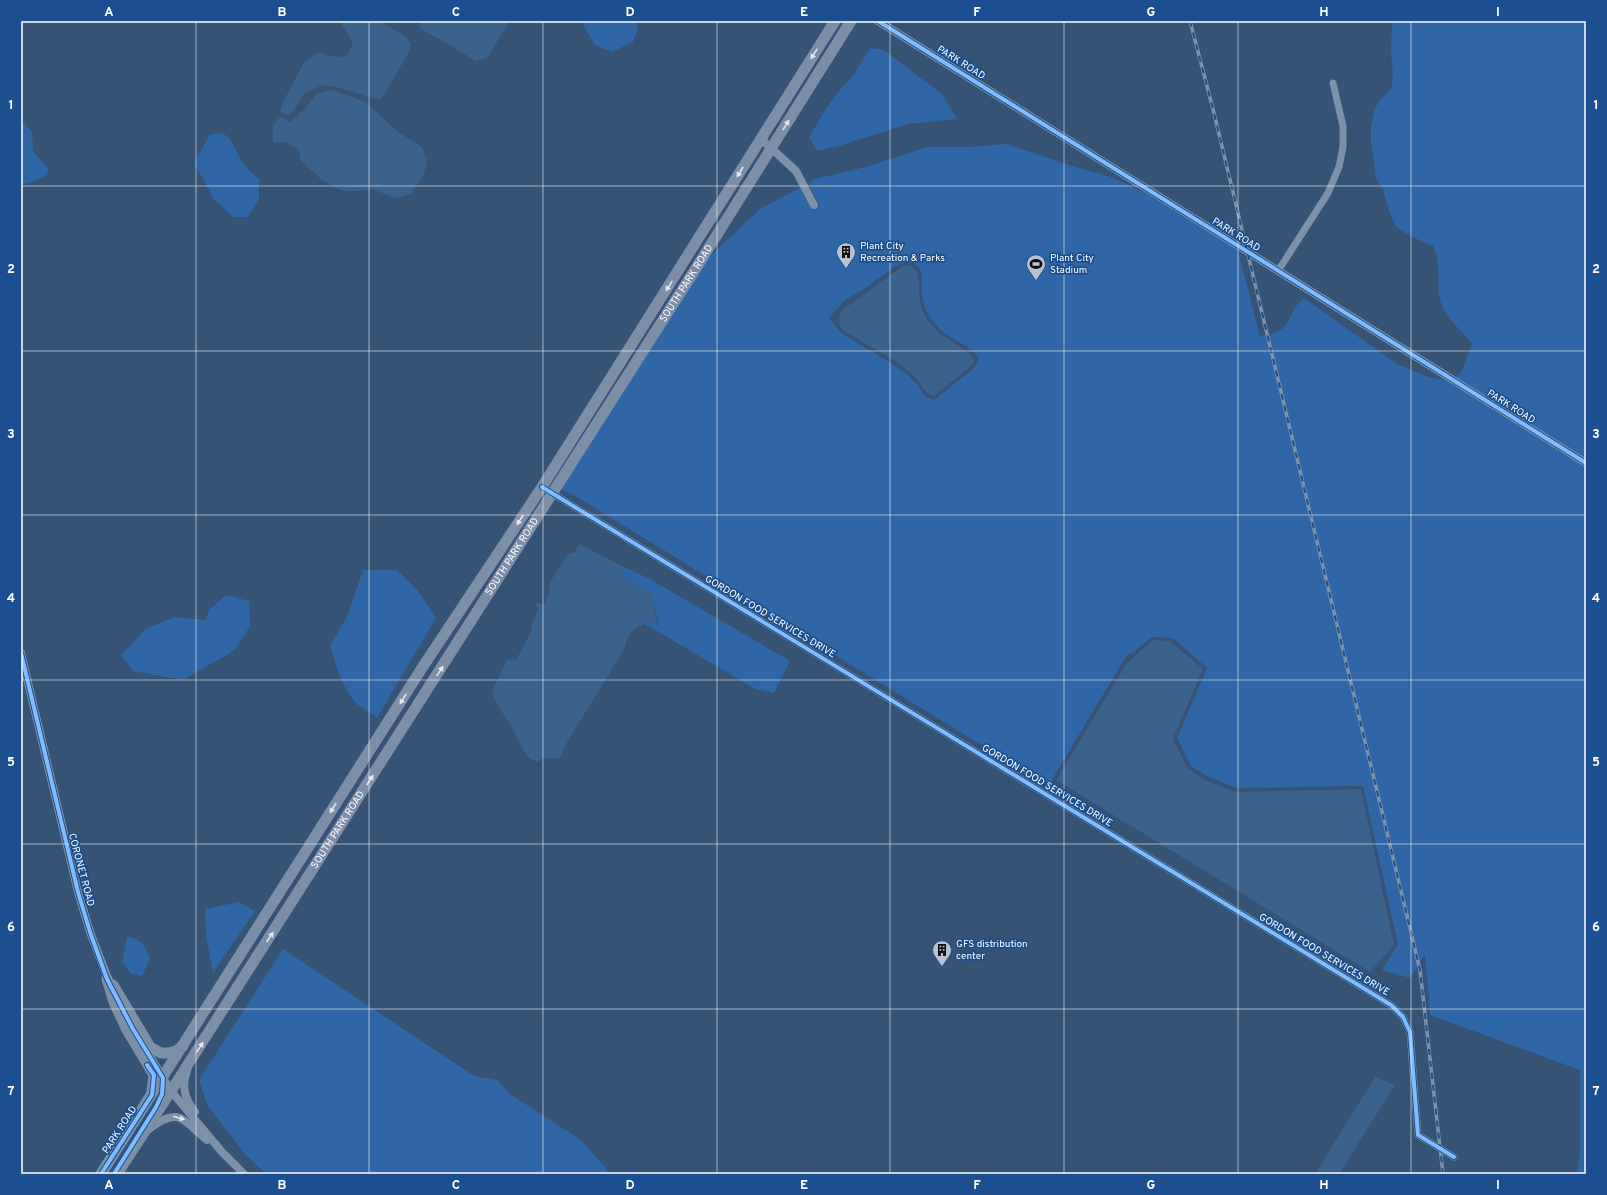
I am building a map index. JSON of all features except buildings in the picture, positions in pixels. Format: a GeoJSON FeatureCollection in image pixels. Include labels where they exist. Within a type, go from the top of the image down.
{"type":"FeatureCollection","features":[{"type":"Feature","properties":{"kind":"main road","name":"SOUTH PARK ROAD"},"geometry":{"type":"LineString","coordinates":[[172,1091],[712,242],[765,143],[835,21]]}},
{"type":"Feature","properties":{"kind":"main road"},"geometry":{"type":"LineString","coordinates":[[804,96],[806,84],[845,21]]}},
{"type":"Feature","properties":{"kind":"main road","name":"SOUTH PARK ROAD"},"geometry":{"type":"LineString","coordinates":[[163,1078],[422,668],[542,487],[694,246],[765,143],[804,96],[851,21]]}},
{"type":"Feature","properties":{"kind":"main road"},"geometry":{"type":"LineString","coordinates":[[616,393],[616,386],[692,266],[694,246]]}},
{"type":"Feature","properties":{"kind":"main road"},"geometry":{"type":"LineString","coordinates":[[552,494],[555,480],[598,410],[608,382]]}},
{"type":"Feature","properties":{"kind":"main road"},"geometry":{"type":"LineString","coordinates":[[524,538],[528,524],[537,510],[542,487]]}},
{"type":"Feature","properties":{"kind":"main road"},"geometry":{"type":"LineString","coordinates":[[107,977],[150,1047],[161,1053],[168,1053],[176,1051],[183,1045]]}},
{"type":"Feature","properties":{"kind":"main road"},"geometry":{"type":"LineString","coordinates":[[107,977],[114,1002],[127,1030],[154,1075],[152,1095]]}},
{"type":"Feature","properties":{"kind":"main road"},"geometry":{"type":"LineString","coordinates":[[116,1174],[172,1091],[179,1064],[219,996],[226,979]]}},
{"type":"Feature","properties":{"kind":"main road"},"geometry":{"type":"LineString","coordinates":[[116,1174],[156,1107],[162,1094],[163,1078]]}},
{"type":"Feature","properties":{"kind":"main road","name":"PARK ROAD"},"geometry":{"type":"LineString","coordinates":[[101,1174],[163,1078]]}},
{"type":"Feature","properties":{"kind":"street","name":"PARK ROAD"},"geometry":{"type":"LineString","coordinates":[[878,21],[1586,463]]}},
{"type":"Feature","properties":{"kind":"street"},"geometry":{"type":"LineString","coordinates":[[1278,271],[1328,193],[1339,167],[1343,147],[1343,126],[1332,83]]}},
{"type":"Feature","properties":{"kind":"street"},"geometry":{"type":"LineString","coordinates":[[765,143],[796,171],[814,205]]}},
{"type":"Feature","properties":{"kind":"street","name":"GORDON FOOD SERVICES DRIVE"},"geometry":{"type":"LineString","coordinates":[[542,487],[1391,1005],[1404,1017],[1410,1032],[1418,1135],[1454,1157]]}},
{"type":"Feature","properties":{"kind":"street","name":"CORONET ROAD"},"geometry":{"type":"LineString","coordinates":[[21,653],[78,892],[90,932],[107,977],[134,1029],[163,1078],[222,1152]]}},
{"type":"Feature","properties":{"kind":"street"},"geometry":{"type":"LineString","coordinates":[[189,1063],[184,1078],[184,1093],[189,1104],[214,1136],[222,1152]]}},
{"type":"Feature","properties":{"kind":"street"},"geometry":{"type":"LineString","coordinates":[[145,1132],[160,1120],[169,1116],[185,1120],[201,1136],[222,1152],[244,1174]]}},
{"type":"Feature","properties":{"kind":"shaded area"},"geometry":{"type":"Polygon","coordinates":[[[340,21],[379,21],[406,37],[411,44],[408,54],[381,99],[374,99],[341,88],[323,85],[305,93],[292,113],[285,115],[280,111],[283,102],[305,61],[319,52],[331,56],[346,57],[353,43],[340,21]]]}},
{"type":"Feature","properties":{"kind":"shaded area"},"geometry":{"type":"Polygon","coordinates":[[[420,21],[510,21],[487,58],[476,61],[420,28],[420,21]]]}},
{"type":"Feature","properties":{"kind":"shaded area"},"geometry":{"type":"Polygon","coordinates":[[[581,21],[637,21],[638,27],[633,42],[612,52],[595,45],[581,21]]]}},
{"type":"Feature","properties":{"kind":"shaded area"},"geometry":{"type":"Polygon","coordinates":[[[1392,21],[1586,21],[1586,458],[1456,377],[1462,371],[1472,343],[1452,321],[1441,302],[1438,288],[1438,264],[1433,246],[1412,237],[1397,228],[1389,211],[1383,190],[1376,178],[1371,142],[1371,126],[1375,108],[1381,99],[1391,89],[1393,76],[1391,53],[1392,21]]]}},
{"type":"Feature","properties":{"kind":"shaded area"},"geometry":{"type":"Polygon","coordinates":[[[870,48],[884,50],[943,95],[957,119],[908,124],[842,145],[817,151],[809,137],[827,107],[853,76],[870,48]]]}},
{"type":"Feature","properties":{"kind":"shaded area"},"geometry":{"type":"Polygon","coordinates":[[[332,90],[366,102],[397,131],[422,147],[427,161],[424,174],[411,194],[395,198],[372,189],[342,191],[322,180],[301,161],[299,150],[286,142],[273,142],[273,125],[280,117],[291,122],[307,106],[316,94],[332,90]]]}},
{"type":"Feature","properties":{"kind":"shaded area"},"geometry":{"type":"Polygon","coordinates":[[[21,120],[32,132],[33,151],[49,169],[47,175],[30,183],[21,184],[21,120]]]}},
{"type":"Feature","properties":{"kind":"shaded area"},"geometry":{"type":"Polygon","coordinates":[[[223,133],[231,140],[248,170],[259,179],[259,199],[248,217],[233,217],[214,199],[194,163],[210,134],[223,133]]]}},
{"type":"Feature","properties":{"kind":"shaded area"},"geometry":{"type":"Polygon","coordinates":[[[1006,144],[1111,177],[1143,192],[1238,250],[1260,336],[1279,331],[1288,322],[1298,304],[1304,298],[1397,364],[1429,377],[1445,380],[1586,468],[1586,1174],[1577,1174],[1580,1153],[1580,1070],[1430,1015],[1425,954],[1410,978],[1382,970],[1398,944],[1363,786],[1236,788],[1209,777],[1191,766],[1177,738],[1207,668],[1173,638],[1152,637],[1134,652],[1127,655],[1053,778],[1050,787],[572,494],[560,489],[705,261],[760,209],[801,187],[813,210],[820,206],[808,183],[815,179],[865,167],[928,147],[970,147],[1006,144]],[[909,262],[897,265],[861,291],[844,301],[829,318],[841,333],[908,375],[918,385],[925,396],[934,400],[973,369],[978,358],[973,351],[942,331],[931,318],[926,309],[923,298],[921,271],[915,264],[909,262]]]}},
{"type":"Feature","properties":{"kind":"shaded area"},"geometry":{"type":"Polygon","coordinates":[[[903,266],[911,266],[917,271],[922,310],[929,322],[940,334],[967,351],[974,359],[974,362],[970,367],[934,396],[930,395],[914,376],[903,367],[843,330],[839,322],[840,316],[845,308],[903,266]]]}},
{"type":"Feature","properties":{"kind":"shaded area"},"geometry":{"type":"Polygon","coordinates":[[[579,544],[624,567],[622,575],[639,587],[646,588],[651,595],[658,625],[647,619],[645,624],[631,633],[627,639],[625,648],[566,744],[560,759],[542,758],[538,762],[530,759],[525,752],[516,734],[496,702],[492,692],[507,659],[516,660],[531,632],[532,624],[538,610],[536,605],[537,602],[541,604],[545,603],[552,579],[563,561],[570,553],[574,553],[579,544]]]}},
{"type":"Feature","properties":{"kind":"shaded area"},"geometry":{"type":"Polygon","coordinates":[[[624,567],[648,578],[790,661],[774,693],[755,689],[645,624],[647,619],[658,625],[651,595],[622,575],[624,567]]]}},
{"type":"Feature","properties":{"kind":"shaded area"},"geometry":{"type":"Polygon","coordinates":[[[363,570],[397,570],[418,591],[436,618],[377,718],[357,704],[347,691],[340,676],[330,645],[347,617],[363,570]]]}},
{"type":"Feature","properties":{"kind":"shaded area"},"geometry":{"type":"Polygon","coordinates":[[[226,595],[249,601],[250,626],[235,650],[183,680],[133,671],[121,655],[146,629],[174,617],[206,620],[209,610],[226,595]]]}},
{"type":"Feature","properties":{"kind":"shaded area"},"geometry":{"type":"Polygon","coordinates":[[[1153,640],[1170,641],[1203,669],[1173,739],[1188,769],[1207,781],[1235,792],[1361,789],[1394,945],[1370,972],[1056,780],[1127,663],[1153,640]]]}},
{"type":"Feature","properties":{"kind":"shaded area"},"geometry":{"type":"Polygon","coordinates":[[[239,902],[255,911],[213,973],[206,935],[205,909],[239,902]]]}},
{"type":"Feature","properties":{"kind":"shaded area"},"geometry":{"type":"Polygon","coordinates":[[[127,937],[140,941],[150,959],[142,976],[131,974],[122,962],[127,937]]]}},
{"type":"Feature","properties":{"kind":"shaded area"},"geometry":{"type":"Polygon","coordinates":[[[283,949],[474,1076],[497,1080],[510,1094],[581,1140],[606,1168],[608,1174],[266,1174],[245,1154],[207,1105],[199,1080],[283,949]]]}},
{"type":"Feature","properties":{"kind":"shaded area"},"geometry":{"type":"Polygon","coordinates":[[[1375,1077],[1395,1085],[1339,1174],[1315,1174],[1375,1077]]]}},
{"type":"Feature","properties":{"kind":"railway"},"geometry":{"type":"LineString","coordinates":[[1190,21],[1213,109],[1420,970],[1443,1174]]}},
{"type":"Feature","properties":{"kind":"cycle path"},"geometry":{"type":"LineString","coordinates":[[878,21],[1586,463]]}},
{"type":"Feature","properties":{"kind":"cycle path"},"geometry":{"type":"LineString","coordinates":[[542,487],[1391,1005],[1403,1017],[1410,1032],[1418,1135],[1454,1157]]}},
{"type":"Feature","properties":{"kind":"cycle path"},"geometry":{"type":"LineString","coordinates":[[21,653],[78,892],[90,932],[107,979],[133,1029],[163,1078],[162,1094],[156,1107],[114,1174]]}},
{"type":"Feature","properties":{"kind":"cycle path"},"geometry":{"type":"LineString","coordinates":[[101,1174],[152,1095],[154,1075],[147,1065]]}},
{"type":"Feature","properties":{"kind":"place","name":"Plant City Recreation & Parks"},"geometry":{"type":"Point","coordinates":[846,269]}},
{"type":"Feature","properties":{"kind":"place","name":"Plant City Stadium"},"geometry":{"type":"Point","coordinates":[1036,281]}},
{"type":"Feature","properties":{"kind":"place","name":"GFS distribution center"},"geometry":{"type":"Point","coordinates":[942,967]}}]}
